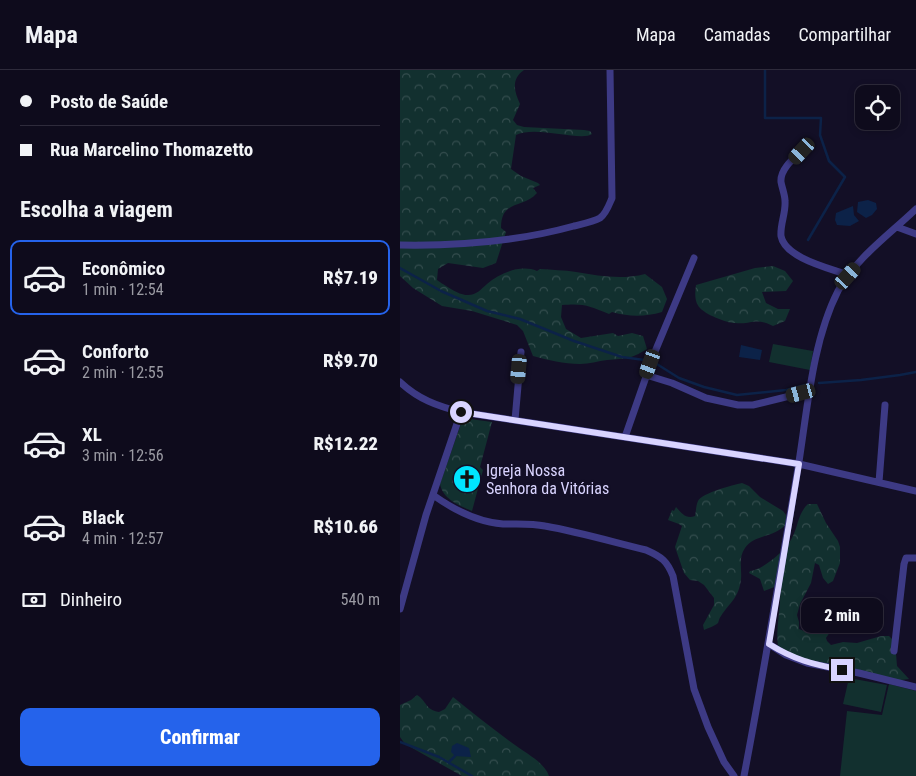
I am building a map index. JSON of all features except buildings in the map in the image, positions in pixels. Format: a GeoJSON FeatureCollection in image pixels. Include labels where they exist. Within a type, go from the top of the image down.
{"type":"FeatureCollection","features":[{"type":"Feature","properties":{"kind":"street"},"geometry":{"type":"LineString","coordinates":[[400,245],[436,246],[509,238],[552,232],[600,218],[606,211],[612,198],[610,70]]}},
{"type":"Feature","properties":{"kind":"street"},"geometry":{"type":"LineString","coordinates":[[802,151],[784,170],[781,179],[785,202],[781,237],[784,245],[790,252],[848,276]]}},
{"type":"Feature","properties":{"kind":"street"},"geometry":{"type":"LineString","coordinates":[[744,776],[769,644],[810,391],[826,319],[848,276],[916,209]]}},
{"type":"Feature","properties":{"kind":"street"},"geometry":{"type":"LineString","coordinates":[[897,227],[916,234]]}},
{"type":"Feature","properties":{"kind":"street"},"geometry":{"type":"LineString","coordinates":[[625,438],[646,375],[694,258]]}},
{"type":"Feature","properties":{"kind":"street"},"geometry":{"type":"LineString","coordinates":[[515,420],[521,352]]}},
{"type":"Feature","properties":{"kind":"street"},"geometry":{"type":"LineString","coordinates":[[646,375],[672,382],[706,398],[738,405],[752,405],[810,391]]}},
{"type":"Feature","properties":{"kind":"street"},"geometry":{"type":"LineString","coordinates":[[400,382],[420,398],[434,405],[461,412],[799,464],[916,490]]}},
{"type":"Feature","properties":{"kind":"street"},"geometry":{"type":"LineString","coordinates":[[879,482],[885,405]]}},
{"type":"Feature","properties":{"kind":"street"},"geometry":{"type":"LineString","coordinates":[[400,609],[433,495],[461,412]]}},
{"type":"Feature","properties":{"kind":"street"},"geometry":{"type":"LineString","coordinates":[[433,495],[459,512],[484,521],[502,524],[534,524],[563,529],[646,550],[668,563],[675,585],[694,689],[724,762],[734,776]]}},
{"type":"Feature","properties":{"kind":"street"},"geometry":{"type":"LineString","coordinates":[[894,651],[904,564],[906,558],[916,558]]}},
{"type":"Feature","properties":{"kind":"street"},"geometry":{"type":"LineString","coordinates":[[769,644],[786,655],[807,663],[916,687]]}},
{"type":"Feature","properties":{"kind":"green space"},"geometry":{"type":"Polygon","coordinates":[[[400,70],[524,70],[515,81],[516,94],[520,104],[513,120],[517,125],[584,130],[590,131],[592,134],[578,136],[546,132],[525,132],[516,135],[511,169],[521,176],[538,183],[540,185],[533,188],[537,193],[531,198],[509,208],[505,213],[501,228],[506,232],[496,263],[483,268],[448,263],[438,269],[437,280],[457,292],[471,295],[498,276],[518,269],[537,271],[540,269],[562,270],[610,277],[628,277],[645,274],[662,287],[667,299],[662,312],[637,316],[612,312],[609,314],[587,306],[570,304],[562,305],[561,317],[566,329],[581,338],[613,333],[618,336],[632,333],[643,336],[647,349],[628,358],[583,364],[562,363],[533,356],[523,331],[517,325],[472,311],[442,306],[413,288],[400,276],[400,70]]]}},
{"type":"Feature","properties":{"kind":"green space"},"geometry":{"type":"Polygon","coordinates":[[[773,266],[785,271],[793,281],[786,291],[762,292],[766,303],[778,309],[790,309],[785,321],[773,326],[762,322],[731,323],[711,315],[698,306],[695,297],[696,285],[755,268],[773,266]]]}},
{"type":"Feature","properties":{"kind":"green space"},"geometry":{"type":"Polygon","coordinates":[[[773,344],[813,351],[810,370],[769,362],[773,344]]]}},
{"type":"Feature","properties":{"kind":"green space"},"geometry":{"type":"Polygon","coordinates":[[[463,418],[492,422],[480,467],[483,470],[472,511],[448,498],[440,484],[463,418]]]}},
{"type":"Feature","properties":{"kind":"green space"},"geometry":{"type":"Polygon","coordinates":[[[742,483],[783,511],[786,515],[787,523],[777,531],[754,540],[745,548],[741,563],[740,585],[736,595],[720,617],[718,623],[704,630],[703,625],[714,605],[714,598],[704,585],[698,581],[690,580],[684,573],[675,547],[682,526],[668,520],[672,510],[674,511],[676,507],[682,514],[695,516],[697,503],[705,495],[742,483]]]}},
{"type":"Feature","properties":{"kind":"green space"},"geometry":{"type":"Polygon","coordinates":[[[808,504],[817,504],[826,523],[838,541],[840,563],[833,581],[828,584],[823,578],[819,565],[815,563],[811,583],[800,604],[797,615],[799,629],[809,633],[813,628],[817,615],[822,609],[826,610],[831,621],[830,631],[826,638],[831,645],[843,642],[857,643],[881,636],[889,636],[895,642],[897,666],[909,679],[893,681],[848,675],[794,661],[778,646],[777,631],[780,587],[777,586],[764,591],[760,579],[749,573],[774,559],[785,548],[792,538],[802,512],[808,504]]]}},
{"type":"Feature","properties":{"kind":"green space"},"geometry":{"type":"Polygon","coordinates":[[[849,678],[887,685],[881,712],[843,704],[849,678]]]}},
{"type":"Feature","properties":{"kind":"green space"},"geometry":{"type":"Polygon","coordinates":[[[889,684],[916,691],[916,776],[840,776],[847,711],[882,715],[889,684]]]}},
{"type":"Feature","properties":{"kind":"green space"},"geometry":{"type":"Polygon","coordinates":[[[417,695],[428,707],[439,712],[445,709],[453,697],[535,759],[547,771],[549,776],[462,776],[405,744],[400,737],[400,705],[417,695]]]}},
{"type":"Feature","properties":{"kind":"water"},"geometry":{"type":"Polygon","coordinates":[[[868,200],[876,203],[877,209],[866,218],[857,212],[858,202],[868,200]]]}},
{"type":"Feature","properties":{"kind":"water"},"geometry":{"type":"Polygon","coordinates":[[[853,206],[854,215],[859,221],[850,226],[837,225],[835,220],[836,213],[853,206]]]}},
{"type":"Feature","properties":{"kind":"water"},"geometry":{"type":"Polygon","coordinates":[[[741,345],[762,350],[760,360],[739,357],[741,345]]]}},
{"type":"Feature","properties":{"kind":"water"},"geometry":{"type":"Polygon","coordinates":[[[457,743],[469,748],[471,757],[455,756],[451,752],[452,746],[457,743]]]}},
{"type":"Feature","properties":{"kind":"waterway"},"geometry":{"type":"LineString","coordinates":[[765,70],[765,118],[821,118],[820,135],[829,161],[845,177],[808,240]]}},
{"type":"Feature","properties":{"kind":"waterway"},"geometry":{"type":"LineString","coordinates":[[400,268],[441,291],[487,311],[520,319],[574,341],[622,357],[652,361],[679,378],[704,387],[737,395],[786,390],[805,385]]}},
{"type":"Feature","properties":{"kind":"waterway"},"geometry":{"type":"LineString","coordinates":[[819,383],[861,380],[916,372]]}},
{"type":"Feature","properties":{"kind":"waterway"},"geometry":{"type":"LineString","coordinates":[[400,742],[439,757],[472,776]]}},
{"type":"Feature","properties":{"kind":"waterway"},"geometry":{"type":"LineString","coordinates":[[449,762],[455,756]]}},
{"type":"Feature","properties":{"kind":"place","name":"Igreja Nossa Senhora da Vitórias"},"geometry":{"type":"Point","coordinates":[467,479]}},
{"type":"Feature","properties":{"kind":"route"},"geometry":{"type":"LineString","coordinates":[[461,412],[711,452],[799,464],[769,644],[786,655],[807,663],[842,670]]}}]}
